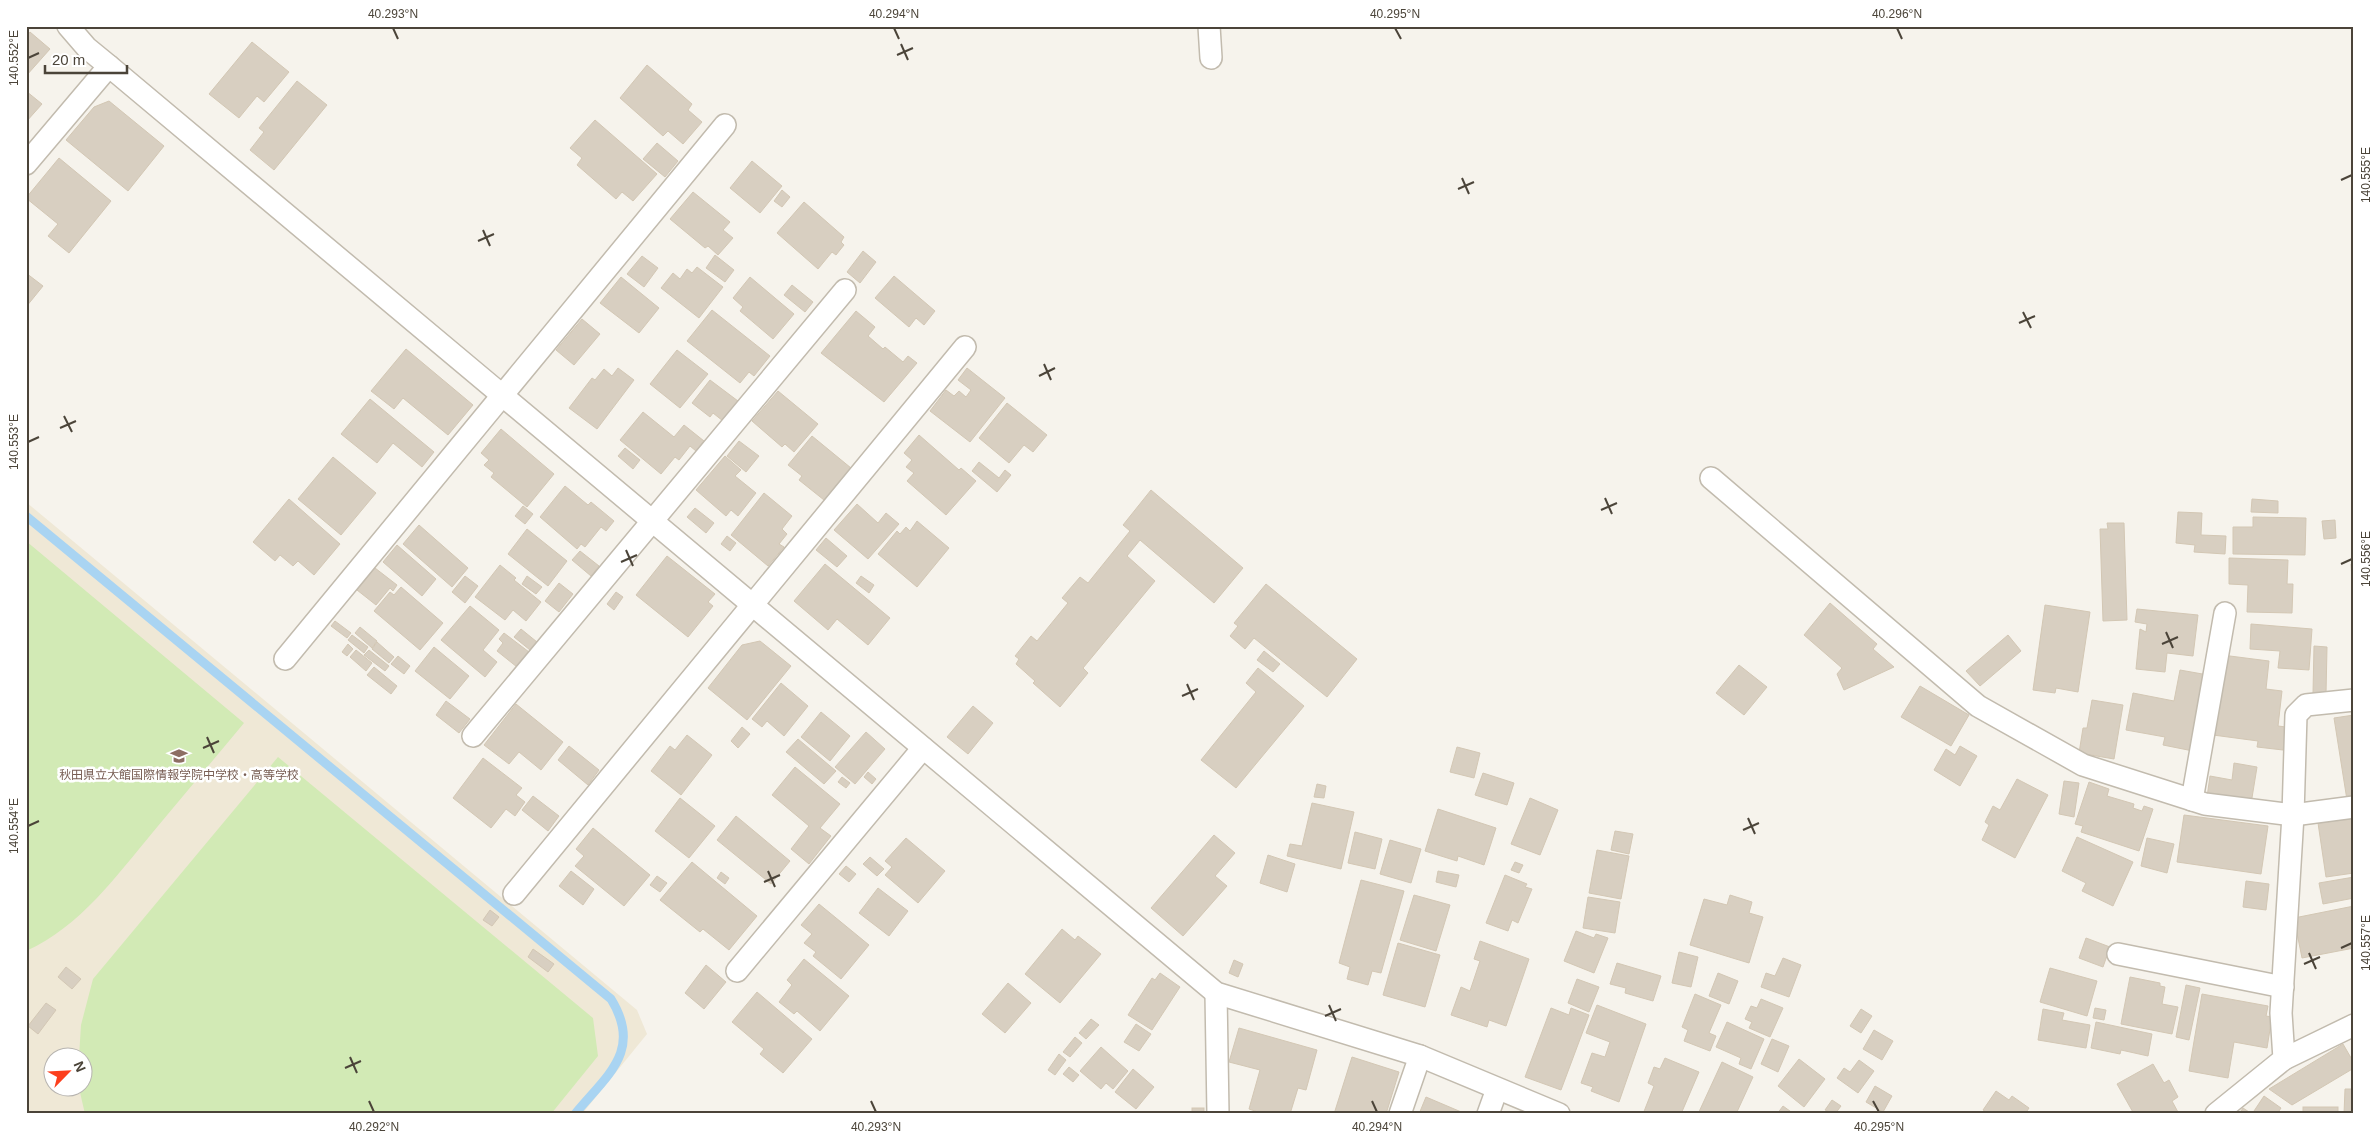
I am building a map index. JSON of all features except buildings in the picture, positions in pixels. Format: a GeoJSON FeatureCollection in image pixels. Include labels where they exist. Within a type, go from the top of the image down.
{"type":"FeatureCollection","features":[{"type":"Feature","properties":{"kind":"street"},"geometry":{"type":"LineString","coordinates":[[68,26],[87,48],[1216,993],[1420,1056],[1559,1114]]}},
{"type":"Feature","properties":{"kind":"street"},"geometry":{"type":"LineString","coordinates":[[1209,26],[1211,58]]}},
{"type":"Feature","properties":{"kind":"street"},"geometry":{"type":"LineString","coordinates":[[26,164],[109,66]]}},
{"type":"Feature","properties":{"kind":"street"},"geometry":{"type":"LineString","coordinates":[[285,659],[725,125]]}},
{"type":"Feature","properties":{"kind":"street"},"geometry":{"type":"LineString","coordinates":[[473,736],[846,290]]}},
{"type":"Feature","properties":{"kind":"street"},"geometry":{"type":"LineString","coordinates":[[514,894],[965,348]]}},
{"type":"Feature","properties":{"kind":"street"},"geometry":{"type":"LineString","coordinates":[[1711,478],[1978,706],[2083,766],[2205,804],[2293,815],[2354,807]]}},
{"type":"Feature","properties":{"kind":"street"},"geometry":{"type":"LineString","coordinates":[[2192,800],[2225,613]]}},
{"type":"Feature","properties":{"kind":"street"},"geometry":{"type":"LineString","coordinates":[[2284,1059],[2281,1013],[2293,815],[2296,715],[2306,705],[2354,700]]}},
{"type":"Feature","properties":{"kind":"street"},"geometry":{"type":"LineString","coordinates":[[736,971],[922,748]]}},
{"type":"Feature","properties":{"kind":"street"},"geometry":{"type":"LineString","coordinates":[[2118,954],[2283,987]]}},
{"type":"Feature","properties":{"kind":"street"},"geometry":{"type":"LineString","coordinates":[[1216,993],[1218,1114]]}},
{"type":"Feature","properties":{"kind":"street"},"geometry":{"type":"LineString","coordinates":[[2216,1114],[2284,1059],[2354,1024]]}},
{"type":"Feature","properties":{"kind":"street"},"geometry":{"type":"LineString","coordinates":[[1400,1114],[1420,1056]]}},
{"type":"Feature","properties":{"kind":"street"},"geometry":{"type":"LineString","coordinates":[[1488,1114],[1497,1089]]}},
{"type":"Feature","properties":{"kind":"shaded area","name":"秋田県立大館国際情報学院中学校・高等学校"},"geometry":{"type":"Polygon","coordinates":[[[26,502],[637,1010],[647,1034],[582,1114],[26,1114],[26,502]]]}},
{"type":"Feature","properties":{"kind":"green space"},"geometry":{"type":"Polygon","coordinates":[[[26,541],[244,723],[96,899],[64,928],[26,951],[26,541]]]}},
{"type":"Feature","properties":{"kind":"green space"},"geometry":{"type":"Polygon","coordinates":[[[278,757],[593,1018],[598,1056],[551,1114],[85,1114],[81,1098],[92,1098],[92,1048],[80,1048],[81,1025],[93,979],[278,757]]]}},
{"type":"Feature","properties":{"kind":"waterway"},"geometry":{"type":"LineString","coordinates":[[26,516],[611,999],[620,1017],[623,1033],[622,1048],[609,1074],[575,1114]]}},
{"type":"Feature","properties":{"kind":"place","name":"秋田県立大館国際情報学院中学校・高等学校"},"geometry":{"type":"Point","coordinates":[179,756]}}]}
